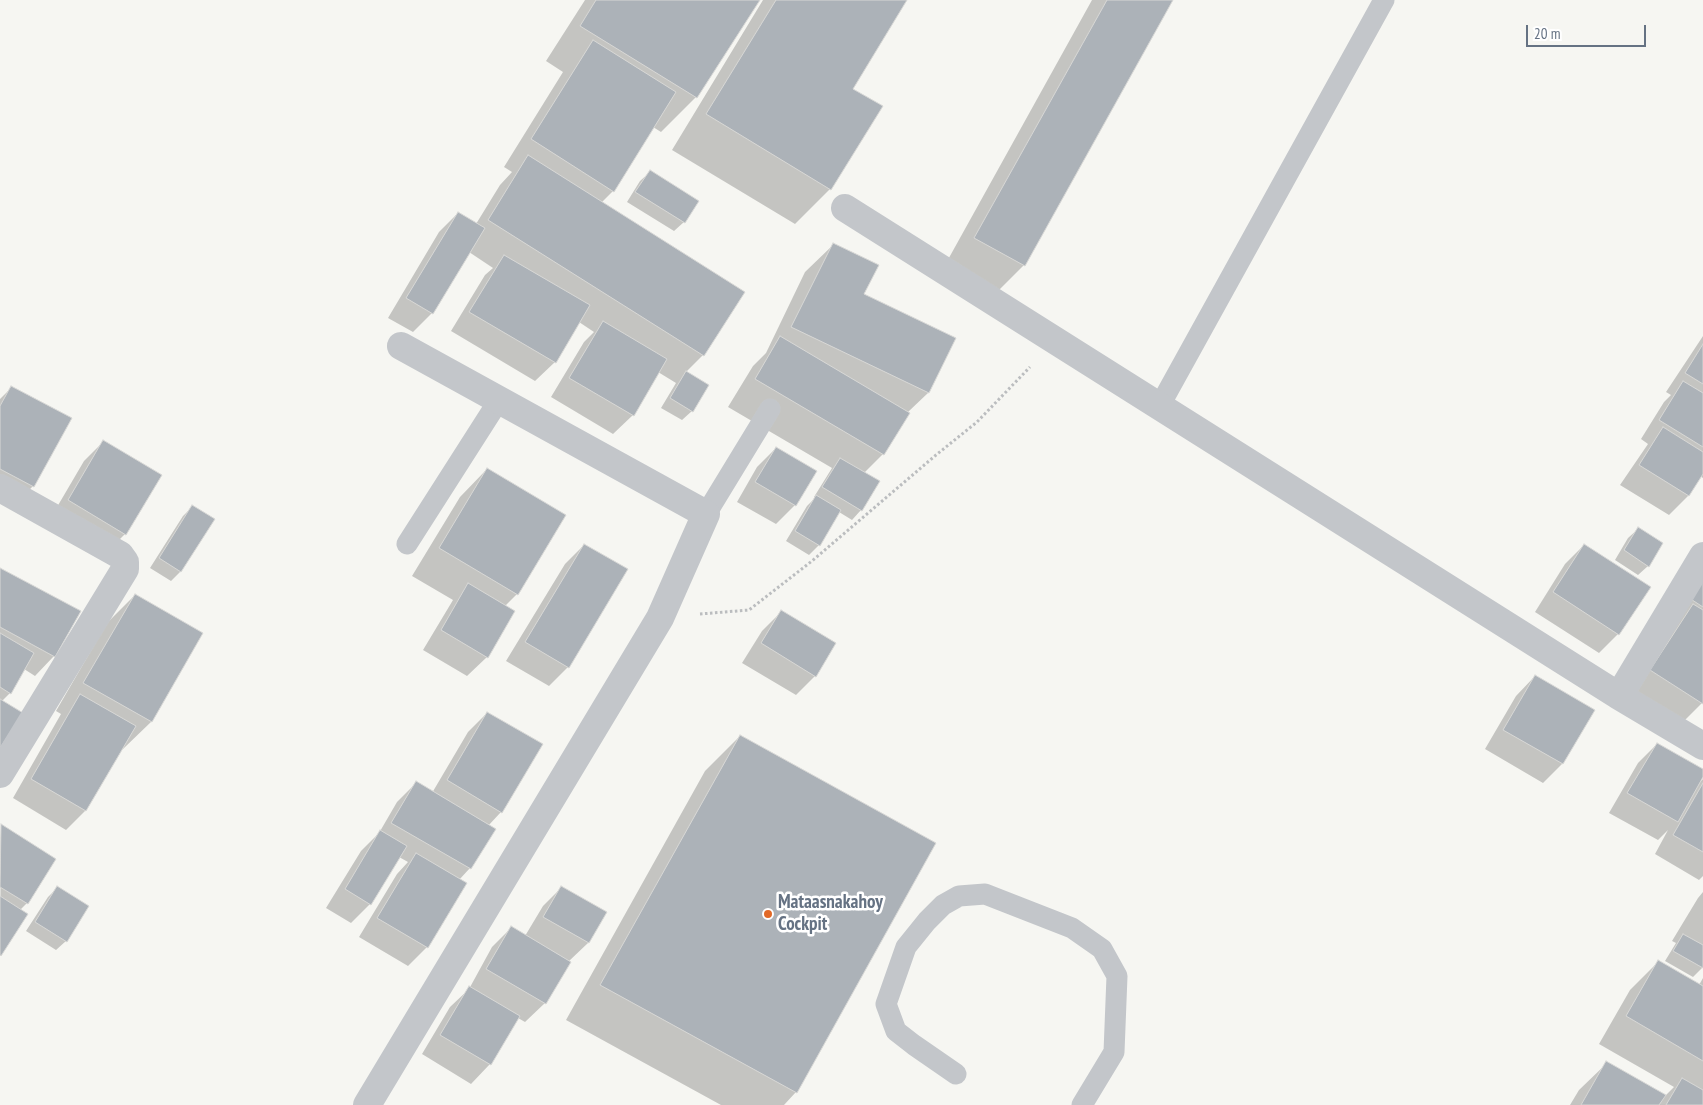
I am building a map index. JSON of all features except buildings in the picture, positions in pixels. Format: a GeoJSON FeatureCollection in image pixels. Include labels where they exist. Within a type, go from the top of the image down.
{"type":"FeatureCollection","features":[{"type":"Feature","properties":{"kind":"street"},"geometry":{"type":"LineString","coordinates":[[845,208],[1618,696],[1703,746]]}},
{"type":"Feature","properties":{"kind":"street"},"geometry":{"type":"LineString","coordinates":[[367,1105],[660,618],[706,514],[400,346]]}},
{"type":"Feature","properties":{"kind":"street"},"geometry":{"type":"LineString","coordinates":[[0,488],[120,555],[125,562],[125,569],[0,774]]}},
{"type":"Feature","properties":{"kind":"street"},"geometry":{"type":"LineString","coordinates":[[1618,696],[1703,556]]}},
{"type":"Feature","properties":{"kind":"lane"},"geometry":{"type":"LineString","coordinates":[[1159,407],[1384,0]]}},
{"type":"Feature","properties":{"kind":"lane"},"geometry":{"type":"LineString","coordinates":[[408,544],[499,400]]}},
{"type":"Feature","properties":{"kind":"lane"},"geometry":{"type":"LineString","coordinates":[[706,514],[770,409]]}},
{"type":"Feature","properties":{"kind":"lane"},"geometry":{"type":"LineString","coordinates":[[956,1074],[896,1031],[886,1004],[906,947],[927,921],[943,905],[959,896],[985,894],[1072,928],[1102,949],[1117,976],[1114,1052],[1082,1105]]}},
{"type":"Feature","properties":{"kind":"path"},"geometry":{"type":"LineString","coordinates":[[660,618],[749,610],[812,561],[936,454],[977,422],[1020,376],[1056,342]]}},
{"type":"Feature","properties":{"kind":"place","name":"Mataasnakahoy Cockpit"},"geometry":{"type":"Point","coordinates":[768,914]}}]}
